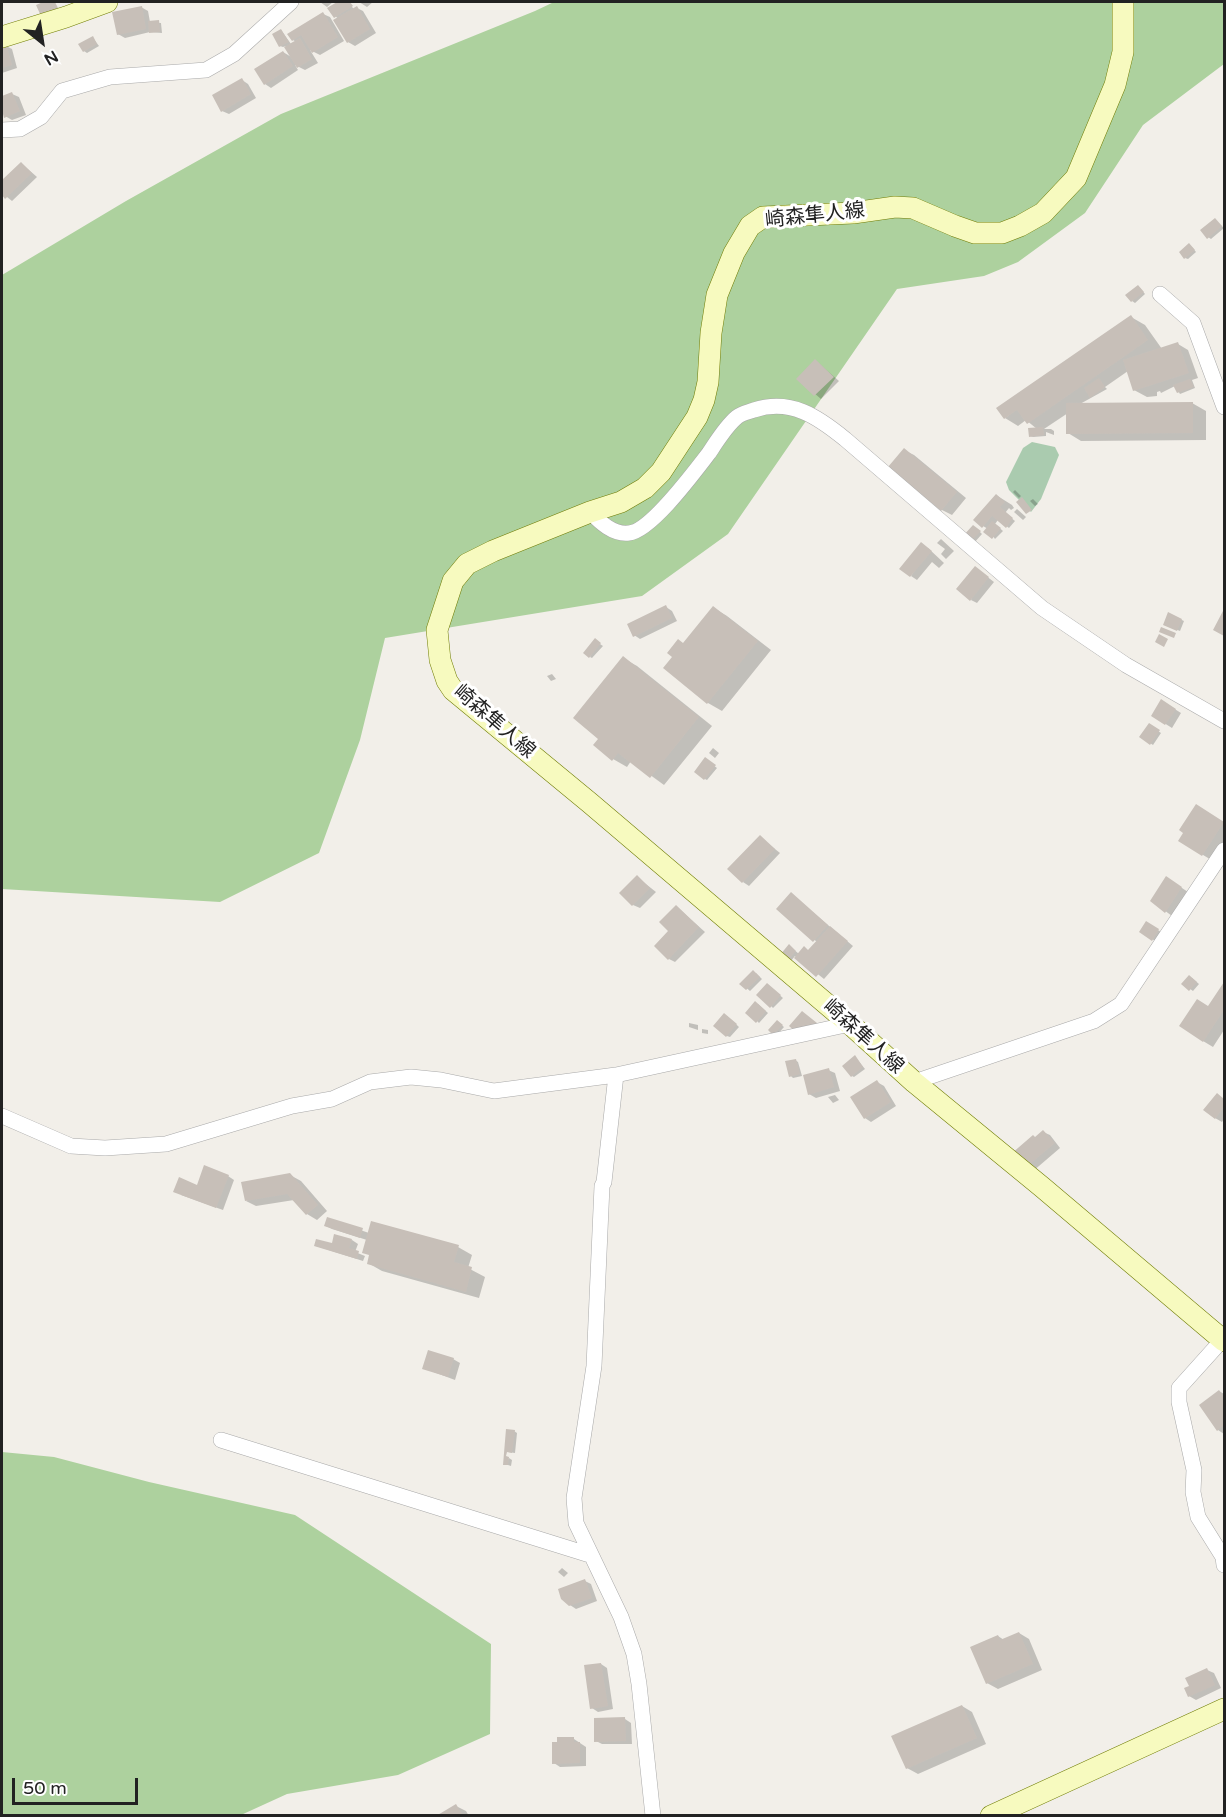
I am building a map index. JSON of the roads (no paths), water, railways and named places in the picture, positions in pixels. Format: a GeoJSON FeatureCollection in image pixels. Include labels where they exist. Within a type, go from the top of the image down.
{"type":"FeatureCollection","features":[{"type":"Feature","properties":{"kind":"main road"},"geometry":{"type":"LineString","coordinates":[[2,37],[107,2]]}},
{"type":"Feature","properties":{"kind":"main road","name":"崎森隼人線"},"geometry":{"type":"LineString","coordinates":[[1123,2],[1123,52],[1115,85],[1076,178],[1043,213],[1002,233],[975,232],[913,208],[895,207],[853,213],[764,218],[750,226],[734,253],[717,296],[704,400],[697,417],[661,472],[645,488],[621,502],[493,550],[468,564],[453,581],[437,630],[440,660],[447,681],[453,690],[850,1024],[914,1082],[1223,1340]]}},
{"type":"Feature","properties":{"kind":"main road"},"geometry":{"type":"LineString","coordinates":[[991,1815],[1224,1709]]}},
{"type":"Feature","properties":{"kind":"street"},"geometry":{"type":"LineString","coordinates":[[2,130],[20,129],[41,117],[62,91],[110,77],[206,70],[234,54],[291,2]]}},
{"type":"Feature","properties":{"kind":"street"},"geometry":{"type":"LineString","coordinates":[[1160,294],[1193,323],[1224,407]]}},
{"type":"Feature","properties":{"kind":"street"},"geometry":{"type":"LineString","coordinates":[[590,512],[604,525],[618,532],[630,533],[649,524],[694,473],[738,416],[768,406],[788,407],[805,412],[826,424],[845,439],[1042,608],[1126,664],[1224,721]]}},
{"type":"Feature","properties":{"kind":"street"},"geometry":{"type":"LineString","coordinates":[[914,1082],[1094,1021],[1121,1004],[1224,850]]}},
{"type":"Feature","properties":{"kind":"street"},"geometry":{"type":"LineString","coordinates":[[2,1116],[71,1146],[105,1148],[166,1144],[292,1106],[332,1099],[370,1082],[411,1077],[441,1080],[494,1091],[616,1075],[850,1024]]}},
{"type":"Feature","properties":{"kind":"street"},"geometry":{"type":"LineString","coordinates":[[616,1075],[602,1186],[594,1366],[574,1498],[576,1523],[621,1617],[634,1654],[653,1815]]}},
{"type":"Feature","properties":{"kind":"street"},"geometry":{"type":"LineString","coordinates":[[1223,1340],[1179,1388],[1179,1402],[1194,1470],[1193,1492],[1198,1517],[1222,1557],[1224,1565]]}},
{"type":"Feature","properties":{"kind":"street"},"geometry":{"type":"LineString","coordinates":[[222,1440],[590,1555]]}}]}
